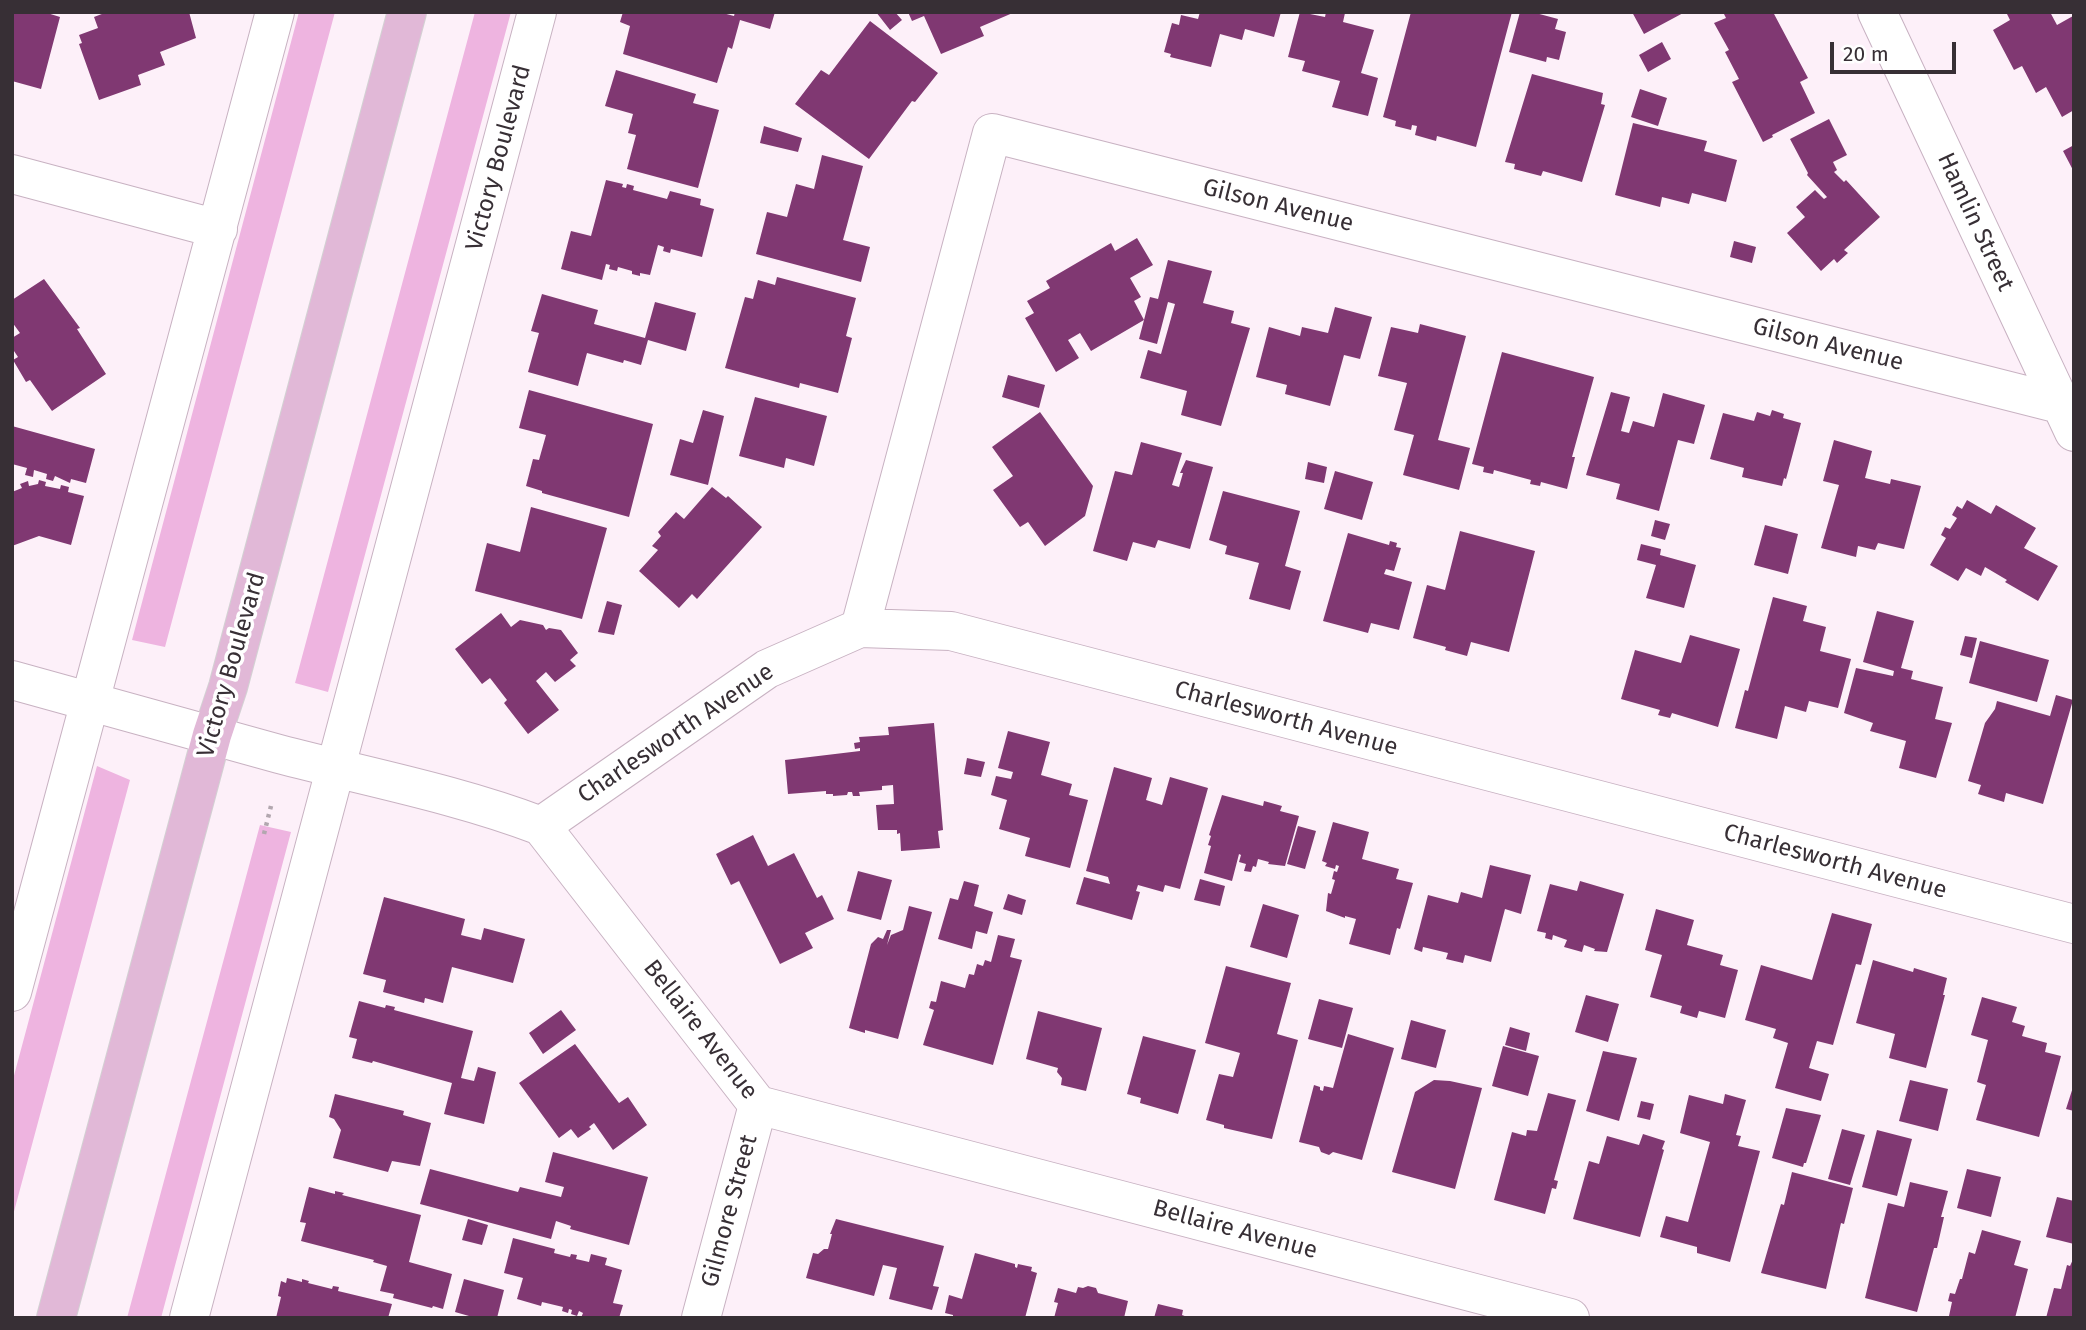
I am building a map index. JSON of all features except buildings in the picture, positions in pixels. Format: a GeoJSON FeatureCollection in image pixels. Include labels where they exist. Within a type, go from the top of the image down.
{"type":"FeatureCollection","features":[{"type":"Feature","properties":{"kind":"main road","name":"Victory Boulevard"},"geometry":{"type":"LineString","coordinates":[[56,1318],[212,735],[235,662],[407,12]]}},
{"type":"Feature","properties":{"kind":"street"},"geometry":{"type":"LineString","coordinates":[[12,992],[275,12]]}},
{"type":"Feature","properties":{"kind":"street","name":"Victory Boulevard"},"geometry":{"type":"LineString","coordinates":[[189,1318],[537,12]]}},
{"type":"Feature","properties":{"kind":"street","name":"Hamlin Street"},"geometry":{"type":"LineString","coordinates":[[1877,12],[2067,418]]}},
{"type":"Feature","properties":{"kind":"street","name":"Gilson Avenue"},"geometry":{"type":"LineString","coordinates":[[860,628],[992,133],[2067,418]]}},
{"type":"Feature","properties":{"kind":"street"},"geometry":{"type":"LineString","coordinates":[[12,174],[218,229]]}},
{"type":"Feature","properties":{"kind":"street","name":"Charlesworth Avenue"},"geometry":{"type":"LineString","coordinates":[[541,826],[766,669],[860,628],[951,631],[2074,924]]}},
{"type":"Feature","properties":{"kind":"street"},"geometry":{"type":"LineString","coordinates":[[12,680],[281,755],[336,767],[509,814],[541,826]]}},
{"type":"Feature","properties":{"kind":"street","name":"Bellaire Avenue"},"geometry":{"type":"LineString","coordinates":[[541,826],[758,1105],[1570,1318]]}},
{"type":"Feature","properties":{"kind":"street","name":"Gilmore Street"},"geometry":{"type":"LineString","coordinates":[[701,1318],[758,1105]]}},
{"type":"Feature","properties":{"kind":"path"},"geometry":{"type":"LineString","coordinates":[[264,834],[271,806]]}},
{"type":"Feature","properties":{"kind":"shaded area"},"geometry":{"type":"Polygon","coordinates":[[[299,12],[335,12],[165,647],[132,640],[299,12]]]}},
{"type":"Feature","properties":{"kind":"shaded area"},"geometry":{"type":"Polygon","coordinates":[[[475,12],[511,12],[328,692],[295,683],[475,12]]]}},
{"type":"Feature","properties":{"kind":"shaded area"},"geometry":{"type":"Polygon","coordinates":[[[97,766],[130,780],[12,1219],[12,1083],[97,766]]]}},
{"type":"Feature","properties":{"kind":"shaded area"},"geometry":{"type":"Polygon","coordinates":[[[260,825],[291,832],[161,1318],[127,1318],[260,825]]]}}]}
